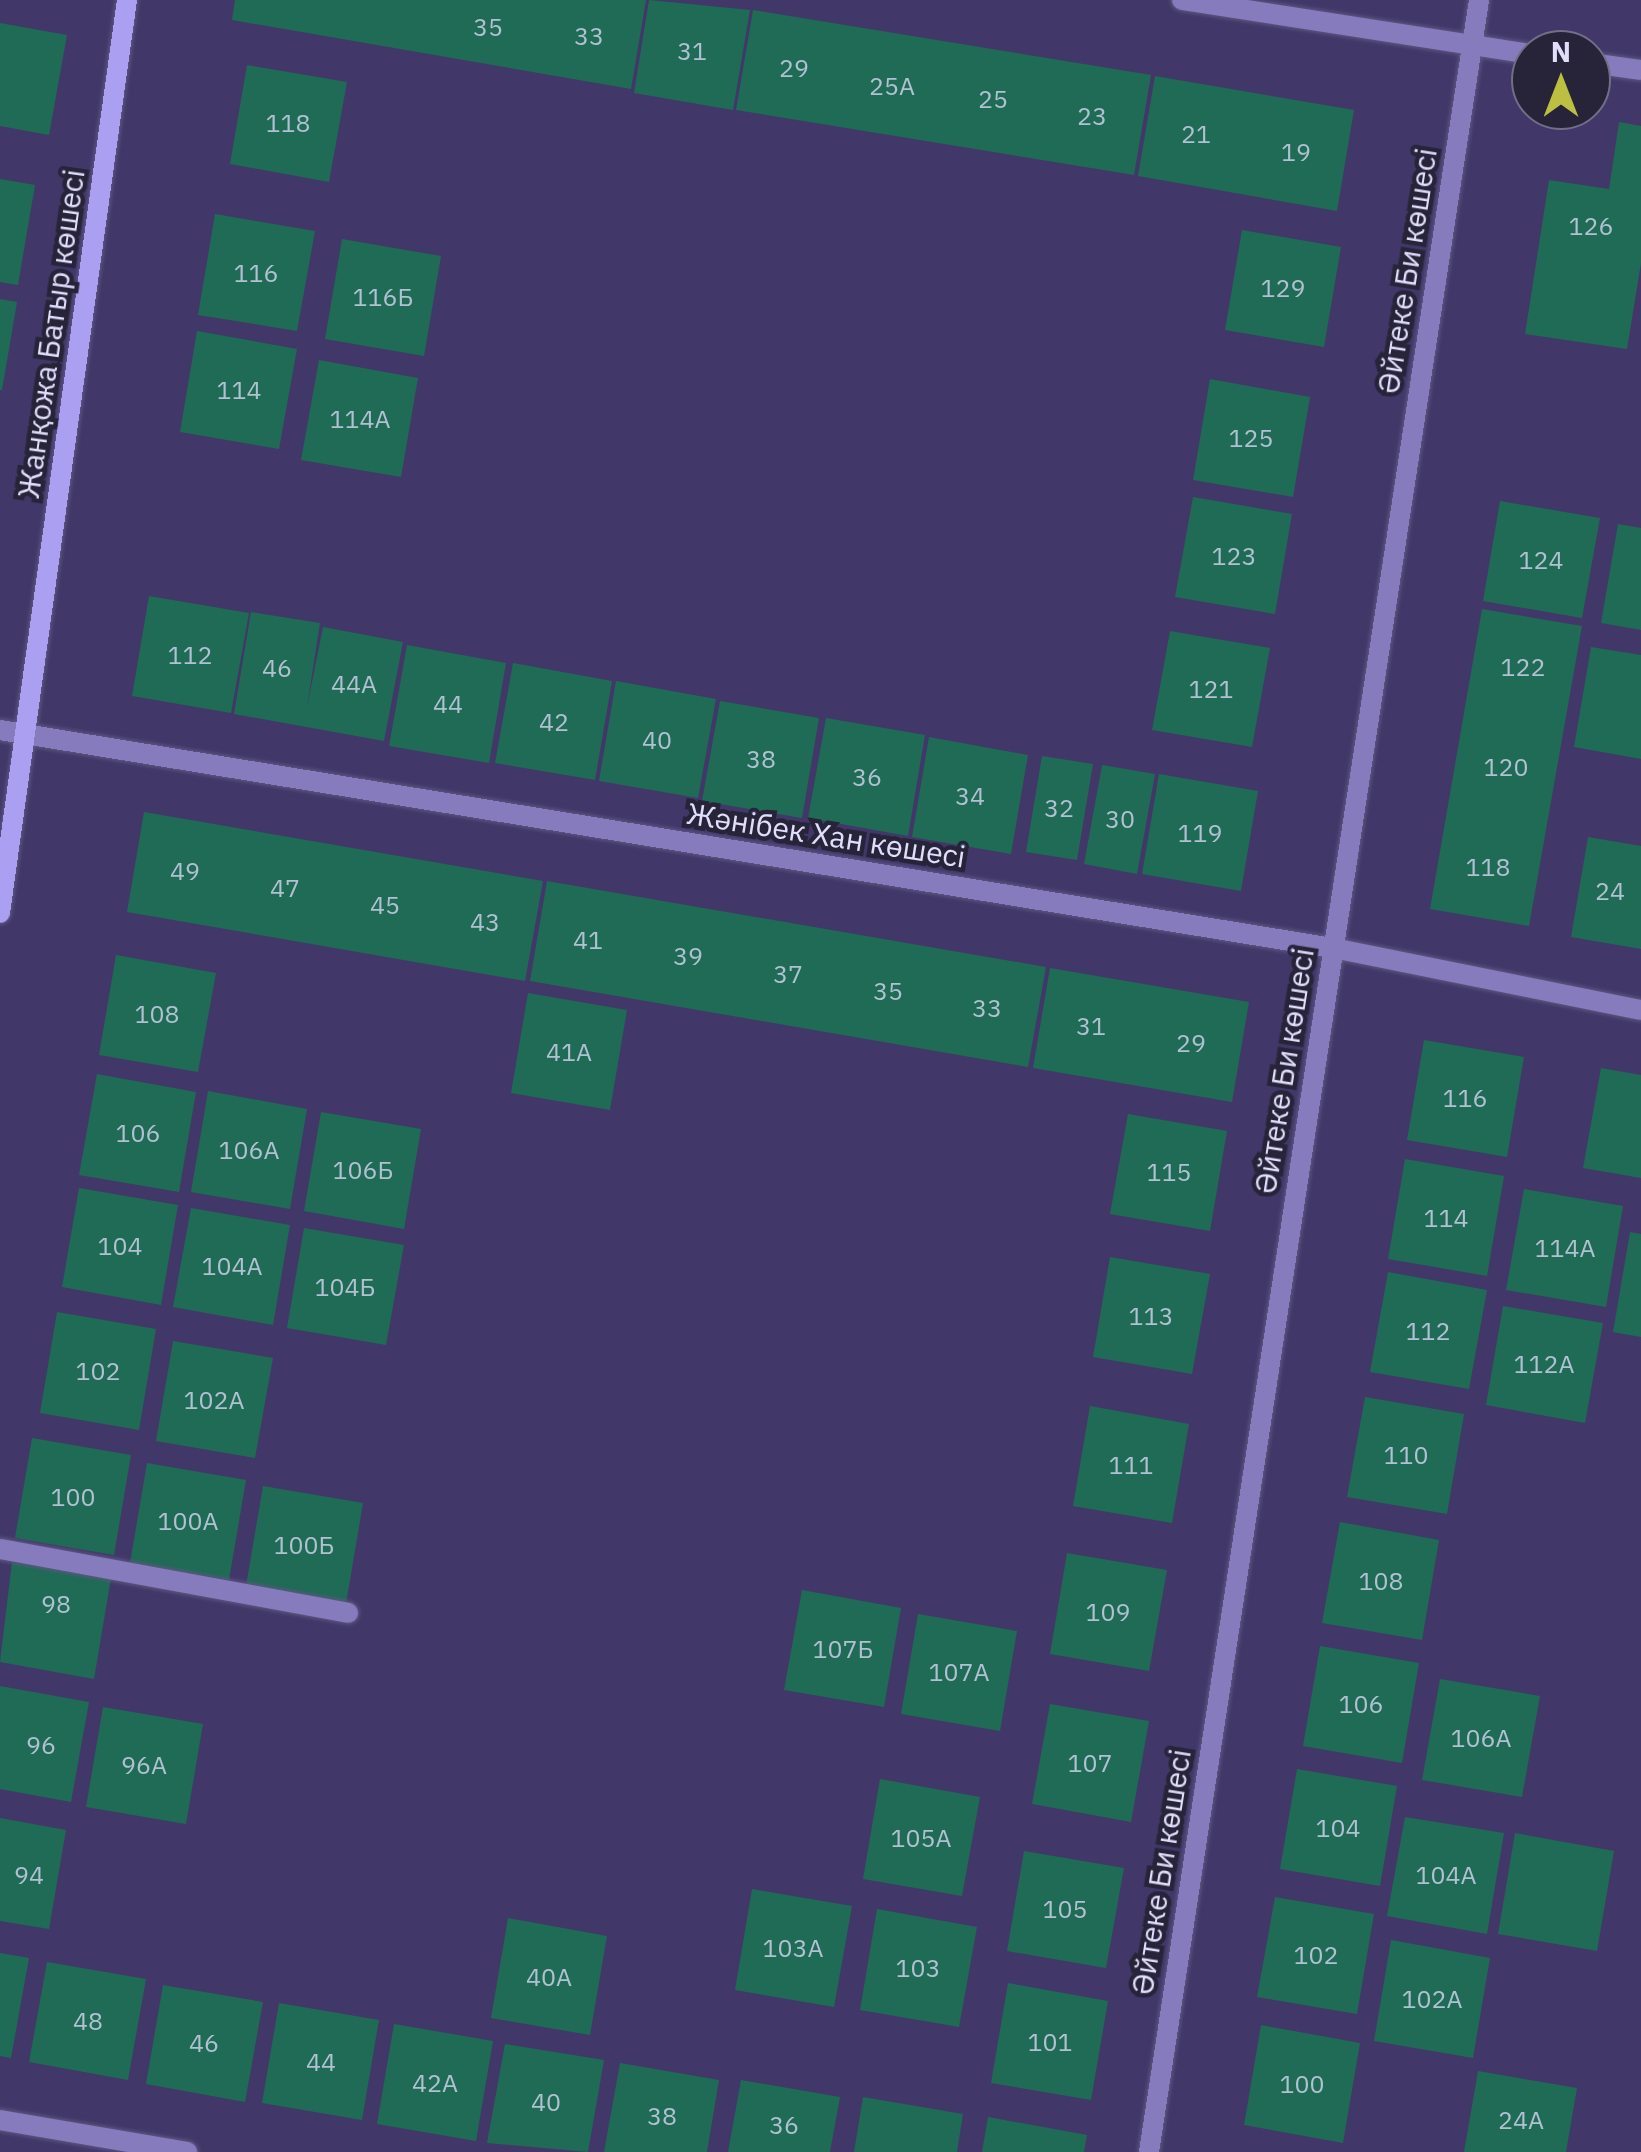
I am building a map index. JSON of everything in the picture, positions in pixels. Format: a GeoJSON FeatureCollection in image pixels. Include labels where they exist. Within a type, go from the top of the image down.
{"type":"FeatureCollection","features":[{"type":"Feature","properties":{"kind":"main road","name":"Жанқожа Батыр көшесі"},"geometry":{"type":"LineString","coordinates":[[0,913],[127,0]]}},
{"type":"Feature","properties":{"kind":"street"},"geometry":{"type":"LineString","coordinates":[[1182,0],[1511,51]]}},
{"type":"Feature","properties":{"kind":"street","name":"Әйтеке Би көшесі"},"geometry":{"type":"LineString","coordinates":[[1148,2152],[1479,0]]}},
{"type":"Feature","properties":{"kind":"street"},"geometry":{"type":"LineString","coordinates":[[1611,66],[1641,70]]}},
{"type":"Feature","properties":{"kind":"street","name":"Жәнібек Хан көшесі"},"geometry":{"type":"LineString","coordinates":[[0,730],[1333,948],[1641,1010]]}},
{"type":"Feature","properties":{"kind":"street"},"geometry":{"type":"LineString","coordinates":[[0,1549],[348,1613]]}},
{"type":"Feature","properties":{"kind":"street"},"geometry":{"type":"LineString","coordinates":[[0,2120],[186,2152]]}},
{"type":"Feature","properties":{"kind":"building"},"geometry":{"type":"Polygon","coordinates":[[[235,0],[646,0],[631,89],[232,20],[235,0]]]}},
{"type":"Feature","properties":{"kind":"building"},"geometry":{"type":"Polygon","coordinates":[[[649,0],[750,10],[733,110],[634,93],[649,0]]]}},
{"type":"Feature","properties":{"kind":"building"},"geometry":{"type":"Polygon","coordinates":[[[753,10],[1151,75],[1134,175],[736,110],[753,10]]]}},
{"type":"Feature","properties":{"kind":"building"},"geometry":{"type":"Polygon","coordinates":[[[0,23],[67,35],[49,135],[0,126],[0,23]]]}},
{"type":"Feature","properties":{"kind":"building"},"geometry":{"type":"Polygon","coordinates":[[[247,65],[347,82],[329,182],[230,164],[247,65]]]}},
{"type":"Feature","properties":{"kind":"building"},"geometry":{"type":"Polygon","coordinates":[[[1155,76],[1354,110],[1337,211],[1138,176],[1155,76]]]}},
{"type":"Feature","properties":{"kind":"building"},"geometry":{"type":"Polygon","coordinates":[[[1619,122],[1641,126],[1641,263],[1627,349],[1525,334],[1549,180],[1609,189],[1619,122]]]}},
{"type":"Feature","properties":{"kind":"building"},"geometry":{"type":"Polygon","coordinates":[[[0,179],[35,185],[18,285],[0,282],[0,179]]]}},
{"type":"Feature","properties":{"kind":"building"},"geometry":{"type":"Polygon","coordinates":[[[215,214],[315,231],[297,331],[198,315],[215,214]]]}},
{"type":"Feature","properties":{"kind":"building"},"geometry":{"type":"Polygon","coordinates":[[[1242,230],[1341,247],[1324,347],[1225,330],[1242,230]]]}},
{"type":"Feature","properties":{"kind":"building"},"geometry":{"type":"Polygon","coordinates":[[[342,239],[441,256],[424,356],[325,339],[342,239]]]}},
{"type":"Feature","properties":{"kind":"building"},"geometry":{"type":"Polygon","coordinates":[[[0,299],[17,302],[2,390],[0,390],[0,299]]]}},
{"type":"Feature","properties":{"kind":"building"},"geometry":{"type":"Polygon","coordinates":[[[197,331],[297,349],[279,449],[180,432],[197,331]]]}},
{"type":"Feature","properties":{"kind":"building"},"geometry":{"type":"Polygon","coordinates":[[[319,360],[418,378],[401,477],[301,460],[319,360]]]}},
{"type":"Feature","properties":{"kind":"building"},"geometry":{"type":"Polygon","coordinates":[[[1210,379],[1310,397],[1293,497],[1193,480],[1210,379]]]}},
{"type":"Feature","properties":{"kind":"building"},"geometry":{"type":"Polygon","coordinates":[[[1193,497],[1292,514],[1275,614],[1175,597],[1193,497]]]}},
{"type":"Feature","properties":{"kind":"building"},"geometry":{"type":"Polygon","coordinates":[[[1500,501],[1600,518],[1582,618],[1483,601],[1500,501]]]}},
{"type":"Feature","properties":{"kind":"building"},"geometry":{"type":"Polygon","coordinates":[[[1618,524],[1641,528],[1641,630],[1601,623],[1618,524]]]}},
{"type":"Feature","properties":{"kind":"building"},"geometry":{"type":"Polygon","coordinates":[[[149,596],[249,613],[231,713],[132,696],[149,596]]]}},
{"type":"Feature","properties":{"kind":"building"},"geometry":{"type":"Polygon","coordinates":[[[1482,609],[1582,626],[1529,926],[1430,909],[1482,609]]]}},
{"type":"Feature","properties":{"kind":"building"},"geometry":{"type":"Polygon","coordinates":[[[251,612],[320,623],[307,707],[323,627],[403,642],[384,741],[234,714],[251,612]]]}},
{"type":"Feature","properties":{"kind":"building"},"geometry":{"type":"Polygon","coordinates":[[[1170,631],[1270,648],[1252,747],[1152,730],[1170,631]]]}},
{"type":"Feature","properties":{"kind":"building"},"geometry":{"type":"Polygon","coordinates":[[[407,645],[506,663],[489,763],[389,746],[407,645]]]}},
{"type":"Feature","properties":{"kind":"building"},"geometry":{"type":"Polygon","coordinates":[[[1591,647],[1641,655],[1641,759],[1574,747],[1591,647]]]}},
{"type":"Feature","properties":{"kind":"building"},"geometry":{"type":"Polygon","coordinates":[[[513,663],[612,681],[595,780],[495,763],[513,663]]]}},
{"type":"Feature","properties":{"kind":"building"},"geometry":{"type":"Polygon","coordinates":[[[616,681],[716,699],[698,798],[599,781],[616,681]]]}},
{"type":"Feature","properties":{"kind":"building"},"geometry":{"type":"Polygon","coordinates":[[[720,701],[819,718],[802,818],[702,801],[720,701]]]}},
{"type":"Feature","properties":{"kind":"building"},"geometry":{"type":"Polygon","coordinates":[[[826,718],[925,735],[908,836],[808,818],[826,718]]]}},
{"type":"Feature","properties":{"kind":"building"},"geometry":{"type":"Polygon","coordinates":[[[929,737],[1028,755],[1011,854],[912,837],[929,737]]]}},
{"type":"Feature","properties":{"kind":"building"},"geometry":{"type":"Polygon","coordinates":[[[1042,756],[1093,764],[1077,860],[1026,852],[1042,756]]]}},
{"type":"Feature","properties":{"kind":"building"},"geometry":{"type":"Polygon","coordinates":[[[1102,765],[1155,774],[1137,874],[1084,864],[1102,765]]]}},
{"type":"Feature","properties":{"kind":"building"},"geometry":{"type":"Polygon","coordinates":[[[1159,774],[1258,791],[1241,891],[1142,874],[1159,774]]]}},
{"type":"Feature","properties":{"kind":"building"},"geometry":{"type":"Polygon","coordinates":[[[144,812],[543,881],[525,981],[127,912],[144,812]]]}},
{"type":"Feature","properties":{"kind":"building"},"geometry":{"type":"Polygon","coordinates":[[[1588,837],[1641,846],[1641,949],[1571,937],[1588,837]]]}},
{"type":"Feature","properties":{"kind":"building"},"geometry":{"type":"Polygon","coordinates":[[[547,881],[1046,967],[1028,1067],[530,981],[547,881]]]}},
{"type":"Feature","properties":{"kind":"building"},"geometry":{"type":"Polygon","coordinates":[[[116,955],[216,973],[198,1072],[99,1055],[116,955]]]}},
{"type":"Feature","properties":{"kind":"building"},"geometry":{"type":"Polygon","coordinates":[[[1050,968],[1249,1002],[1232,1102],[1033,1068],[1050,968]]]}},
{"type":"Feature","properties":{"kind":"building"},"geometry":{"type":"Polygon","coordinates":[[[528,993],[627,1010],[610,1110],[511,1093],[528,993]]]}},
{"type":"Feature","properties":{"kind":"building"},"geometry":{"type":"Polygon","coordinates":[[[1424,1040],[1524,1057],[1507,1157],[1407,1140],[1424,1040]]]}},
{"type":"Feature","properties":{"kind":"building"},"geometry":{"type":"Polygon","coordinates":[[[1601,1068],[1641,1075],[1641,1178],[1583,1168],[1601,1068]]]}},
{"type":"Feature","properties":{"kind":"building"},"geometry":{"type":"Polygon","coordinates":[[[97,1074],[196,1092],[179,1192],[79,1175],[97,1074]]]}},
{"type":"Feature","properties":{"kind":"building"},"geometry":{"type":"Polygon","coordinates":[[[208,1091],[307,1109],[290,1209],[191,1192],[208,1091]]]}},
{"type":"Feature","properties":{"kind":"building"},"geometry":{"type":"Polygon","coordinates":[[[321,1112],[421,1129],[404,1229],[304,1211],[321,1112]]]}},
{"type":"Feature","properties":{"kind":"building"},"geometry":{"type":"Polygon","coordinates":[[[1128,1114],[1227,1131],[1210,1231],[1110,1214],[1128,1114]]]}},
{"type":"Feature","properties":{"kind":"building"},"geometry":{"type":"Polygon","coordinates":[[[1405,1159],[1504,1176],[1487,1276],[1388,1259],[1405,1159]]]}},
{"type":"Feature","properties":{"kind":"building"},"geometry":{"type":"Polygon","coordinates":[[[79,1188],[178,1205],[161,1305],[62,1287],[79,1188]]]}},
{"type":"Feature","properties":{"kind":"building"},"geometry":{"type":"Polygon","coordinates":[[[1524,1189],[1623,1206],[1606,1307],[1506,1290],[1524,1189]]]}},
{"type":"Feature","properties":{"kind":"building"},"geometry":{"type":"Polygon","coordinates":[[[191,1208],[290,1225],[273,1325],[173,1307],[191,1208]]]}},
{"type":"Feature","properties":{"kind":"building"},"geometry":{"type":"Polygon","coordinates":[[[304,1228],[404,1245],[386,1345],[287,1328],[304,1228]]]}},
{"type":"Feature","properties":{"kind":"building"},"geometry":{"type":"Polygon","coordinates":[[[1630,1232],[1641,1234],[1641,1337],[1613,1332],[1630,1232]]]}},
{"type":"Feature","properties":{"kind":"building"},"geometry":{"type":"Polygon","coordinates":[[[1110,1257],[1210,1274],[1192,1374],[1093,1357],[1110,1257]]]}},
{"type":"Feature","properties":{"kind":"building"},"geometry":{"type":"Polygon","coordinates":[[[1388,1272],[1487,1290],[1469,1389],[1370,1372],[1388,1272]]]}},
{"type":"Feature","properties":{"kind":"building"},"geometry":{"type":"Polygon","coordinates":[[[1503,1306],[1603,1323],[1585,1423],[1486,1405],[1503,1306]]]}},
{"type":"Feature","properties":{"kind":"building"},"geometry":{"type":"Polygon","coordinates":[[[57,1312],[156,1329],[139,1430],[40,1413],[57,1312]]]}},
{"type":"Feature","properties":{"kind":"building"},"geometry":{"type":"Polygon","coordinates":[[[173,1341],[273,1358],[255,1458],[156,1441],[173,1341]]]}},
{"type":"Feature","properties":{"kind":"building"},"geometry":{"type":"Polygon","coordinates":[[[1365,1397],[1464,1414],[1447,1514],[1347,1497],[1365,1397]]]}},
{"type":"Feature","properties":{"kind":"building"},"geometry":{"type":"Polygon","coordinates":[[[1090,1406],[1189,1424],[1172,1523],[1073,1506],[1090,1406]]]}},
{"type":"Feature","properties":{"kind":"building"},"geometry":{"type":"Polygon","coordinates":[[[32,1438],[131,1455],[114,1555],[15,1538],[32,1438]]]}},
{"type":"Feature","properties":{"kind":"building"},"geometry":{"type":"Polygon","coordinates":[[[147,1463],[246,1480],[229,1580],[130,1563],[147,1463]]]}},
{"type":"Feature","properties":{"kind":"building"},"geometry":{"type":"Polygon","coordinates":[[[263,1486],[363,1503],[346,1604],[246,1586],[263,1486]]]}},
{"type":"Feature","properties":{"kind":"building"},"geometry":{"type":"Polygon","coordinates":[[[1340,1522],[1439,1540],[1422,1640],[1322,1623],[1340,1522]]]}},
{"type":"Feature","properties":{"kind":"building"},"geometry":{"type":"Polygon","coordinates":[[[1067,1553],[1167,1570],[1149,1671],[1050,1654],[1067,1553]]]}},
{"type":"Feature","properties":{"kind":"building"},"geometry":{"type":"Polygon","coordinates":[[[12,1562],[111,1578],[94,1679],[0,1662],[12,1562]]]}},
{"type":"Feature","properties":{"kind":"building"},"geometry":{"type":"Polygon","coordinates":[[[802,1590],[901,1608],[884,1707],[784,1690],[802,1590]]]}},
{"type":"Feature","properties":{"kind":"building"},"geometry":{"type":"Polygon","coordinates":[[[918,1614],[1017,1631],[1000,1731],[901,1714],[918,1614]]]}},
{"type":"Feature","properties":{"kind":"building"},"geometry":{"type":"Polygon","coordinates":[[[1320,1646],[1419,1663],[1402,1763],[1303,1746],[1320,1646]]]}},
{"type":"Feature","properties":{"kind":"building"},"geometry":{"type":"Polygon","coordinates":[[[1440,1679],[1540,1696],[1522,1797],[1422,1780],[1440,1679]]]}},
{"type":"Feature","properties":{"kind":"building"},"geometry":{"type":"Polygon","coordinates":[[[0,1686],[89,1702],[71,1802],[0,1789],[0,1686]]]}},
{"type":"Feature","properties":{"kind":"building"},"geometry":{"type":"Polygon","coordinates":[[[1050,1704],[1149,1721],[1131,1822],[1032,1804],[1050,1704]]]}},
{"type":"Feature","properties":{"kind":"building"},"geometry":{"type":"Polygon","coordinates":[[[103,1707],[203,1724],[186,1824],[86,1807],[103,1707]]]}},
{"type":"Feature","properties":{"kind":"building"},"geometry":{"type":"Polygon","coordinates":[[[1297,1769],[1397,1786],[1380,1886],[1280,1869],[1297,1769]]]}},
{"type":"Feature","properties":{"kind":"building"},"geometry":{"type":"Polygon","coordinates":[[[880,1779],[980,1797],[962,1896],[863,1879],[880,1779]]]}},
{"type":"Feature","properties":{"kind":"building"},"geometry":{"type":"Polygon","coordinates":[[[1405,1817],[1504,1833],[1487,1934],[1387,1916],[1405,1817]]]}},
{"type":"Feature","properties":{"kind":"building"},"geometry":{"type":"Polygon","coordinates":[[[0,1818],[66,1830],[49,1929],[0,1921],[0,1818]]]}},
{"type":"Feature","properties":{"kind":"building"},"geometry":{"type":"Polygon","coordinates":[[[1515,1833],[1614,1851],[1597,1951],[1498,1934],[1515,1833]]]}},
{"type":"Feature","properties":{"kind":"building"},"geometry":{"type":"Polygon","coordinates":[[[1024,1851],[1124,1868],[1106,1968],[1007,1951],[1024,1851]]]}},
{"type":"Feature","properties":{"kind":"building"},"geometry":{"type":"Polygon","coordinates":[[[752,1889],[852,1906],[834,2007],[735,1990],[752,1889]]]}},
{"type":"Feature","properties":{"kind":"building"},"geometry":{"type":"Polygon","coordinates":[[[1275,1897],[1374,1914],[1357,2014],[1257,1997],[1275,1897]]]}},
{"type":"Feature","properties":{"kind":"building"},"geometry":{"type":"Polygon","coordinates":[[[877,1909],[977,1927],[959,2027],[860,2010],[877,1909]]]}},
{"type":"Feature","properties":{"kind":"building"},"geometry":{"type":"Polygon","coordinates":[[[508,1918],[607,1936],[590,2035],[491,2018],[508,1918]]]}},
{"type":"Feature","properties":{"kind":"building"},"geometry":{"type":"Polygon","coordinates":[[[1391,1940],[1490,1958],[1473,2058],[1374,2041],[1391,1940]]]}},
{"type":"Feature","properties":{"kind":"building"},"geometry":{"type":"Polygon","coordinates":[[[0,1953],[29,1958],[11,2058],[0,2056],[0,1953]]]}},
{"type":"Feature","properties":{"kind":"building"},"geometry":{"type":"Polygon","coordinates":[[[47,1962],[146,1979],[128,2080],[29,2062],[47,1962]]]}},
{"type":"Feature","properties":{"kind":"building"},"geometry":{"type":"Polygon","coordinates":[[[1008,1983],[1108,2001],[1091,2100],[991,2083],[1008,1983]]]}},
{"type":"Feature","properties":{"kind":"building"},"geometry":{"type":"Polygon","coordinates":[[[163,1985],[263,2002],[245,2102],[146,2084],[163,1985]]]}},
{"type":"Feature","properties":{"kind":"building"},"geometry":{"type":"Polygon","coordinates":[[[279,2003],[379,2020],[362,2120],[262,2103],[279,2003]]]}},
{"type":"Feature","properties":{"kind":"building"},"geometry":{"type":"Polygon","coordinates":[[[394,2024],[493,2041],[476,2141],[377,2124],[394,2024]]]}},
{"type":"Feature","properties":{"kind":"building"},"geometry":{"type":"Polygon","coordinates":[[[1261,2025],[1360,2043],[1343,2143],[1244,2125],[1261,2025]]]}},
{"type":"Feature","properties":{"kind":"building"},"geometry":{"type":"Polygon","coordinates":[[[505,2044],[604,2060],[588,2152],[487,2143],[505,2044]]]}},
{"type":"Feature","properties":{"kind":"building"},"geometry":{"type":"Polygon","coordinates":[[[620,2063],[719,2080],[707,2152],[604,2152],[620,2063]]]}},
{"type":"Feature","properties":{"kind":"building"},"geometry":{"type":"Polygon","coordinates":[[[1478,2071],[1577,2088],[1566,2152],[1464,2152],[1478,2071]]]}},
{"type":"Feature","properties":{"kind":"building"},"geometry":{"type":"Polygon","coordinates":[[[741,2080],[840,2097],[830,2152],[728,2152],[741,2080]]]}},
{"type":"Feature","properties":{"kind":"building"},"geometry":{"type":"Polygon","coordinates":[[[863,2097],[963,2114],[957,2152],[854,2152],[863,2097]]]}},
{"type":"Feature","properties":{"kind":"building"},"geometry":{"type":"Polygon","coordinates":[[[988,2117],[1087,2135],[1084,2152],[982,2152],[988,2117]]]}}]}
